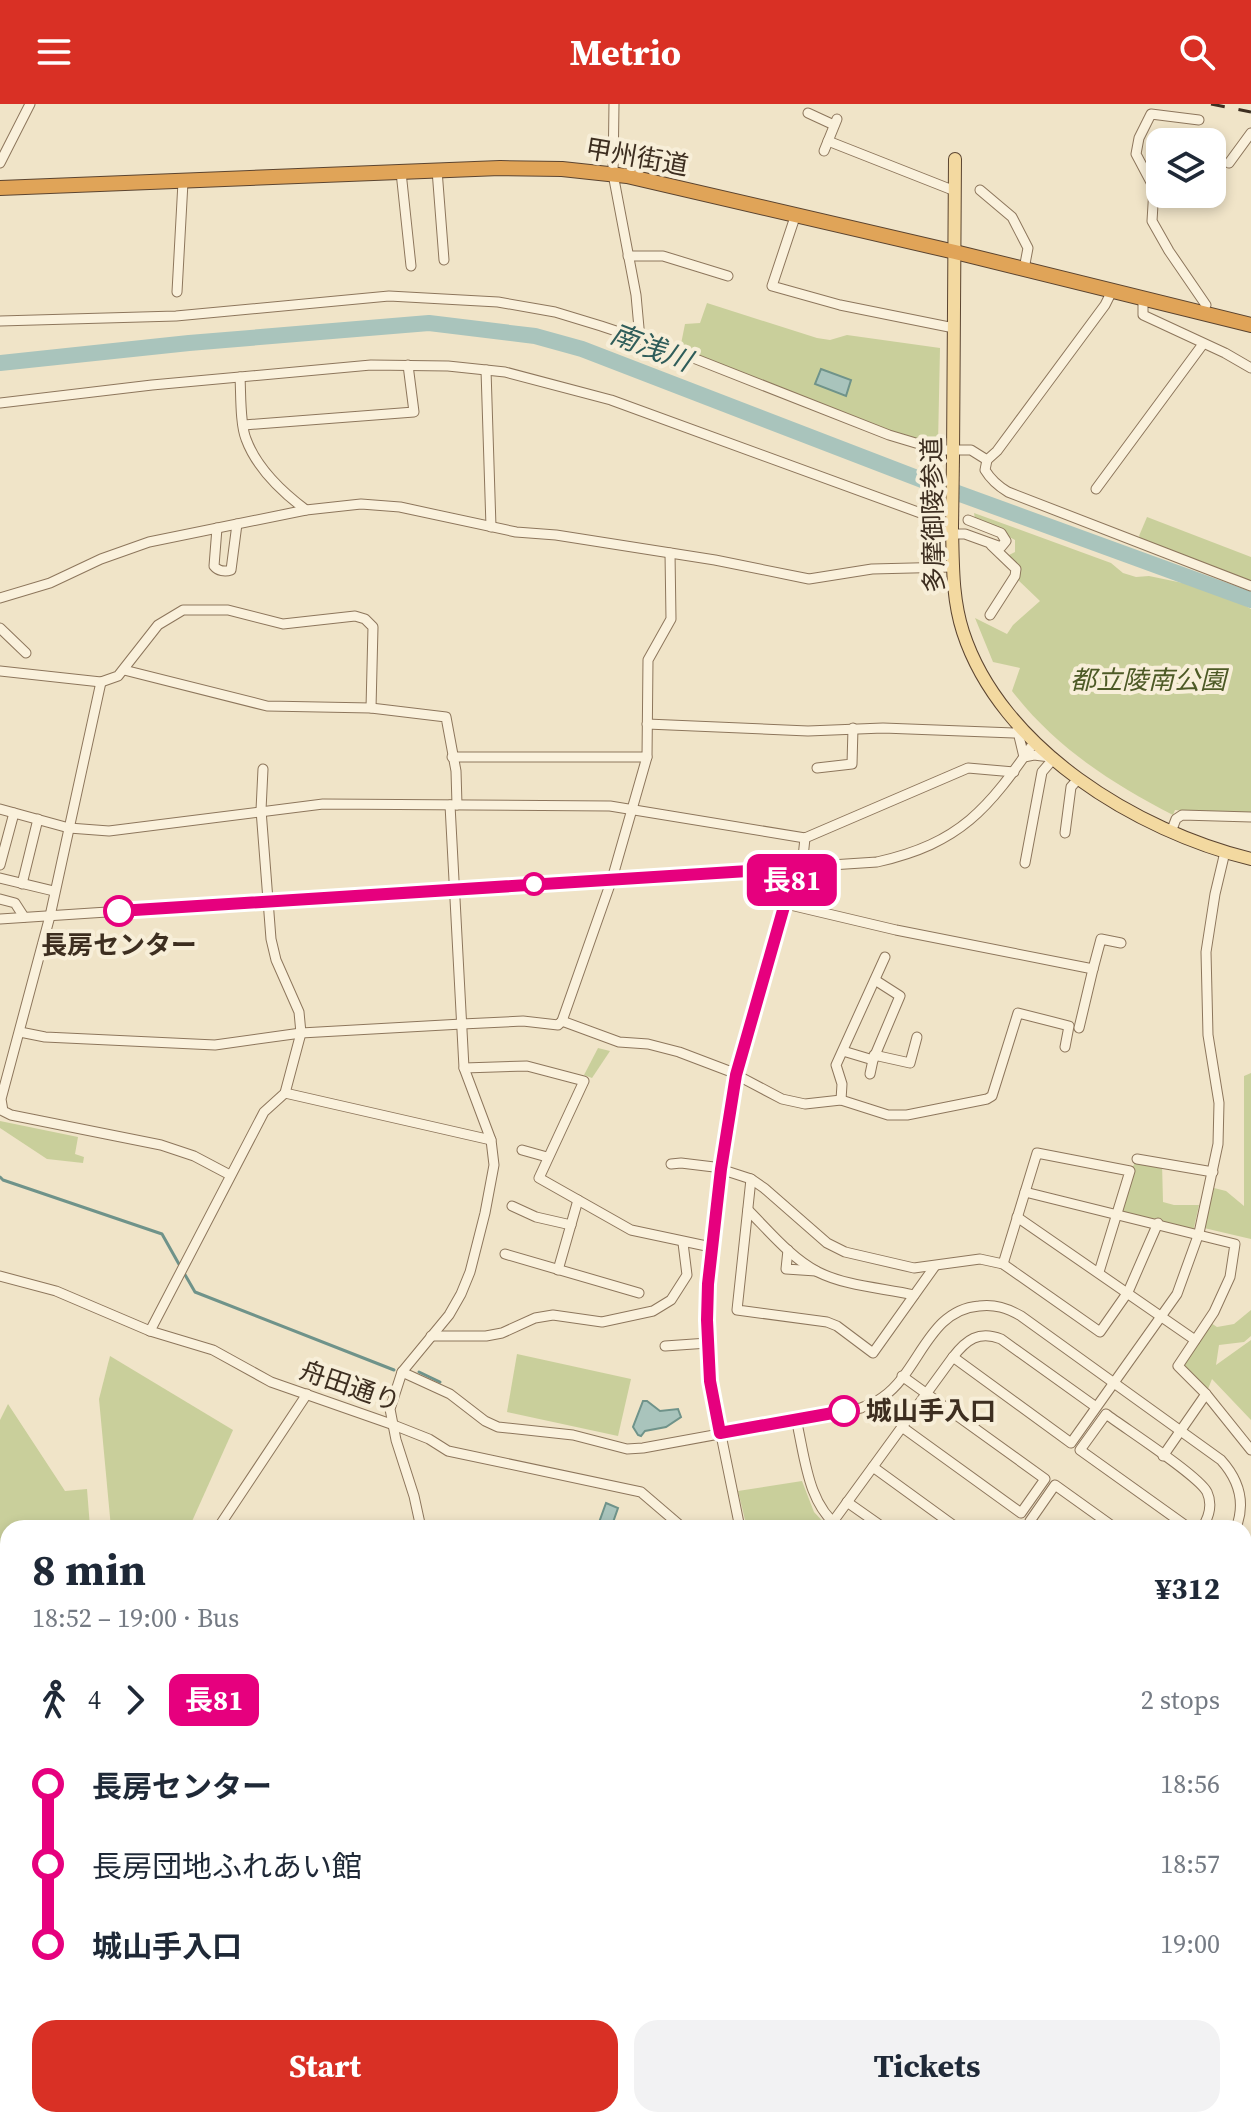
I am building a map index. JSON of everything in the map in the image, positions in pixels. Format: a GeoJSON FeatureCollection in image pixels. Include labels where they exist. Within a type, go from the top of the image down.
{"type":"FeatureCollection","features":[{"type":"Feature","properties":{"kind":"highway","name":"甲州街道"},"geometry":{"type":"LineString","coordinates":[[0,188],[437,170],[546,168],[613,174],[796,214],[1251,325]]}},
{"type":"Feature","properties":{"kind":"main road","name":"多摩御陵参道"},"geometry":{"type":"LineString","coordinates":[[955,159],[952,567],[957,613],[970,651],[983,678],[1020,730],[1079,778],[1123,808],[1171,832],[1251,859]]}},
{"type":"Feature","properties":{"kind":"street"},"geometry":{"type":"LineString","coordinates":[[0,163],[30,104]]}},
{"type":"Feature","properties":{"kind":"street"},"geometry":{"type":"LineString","coordinates":[[614,104],[613,174],[640,321],[640,339]]}},
{"type":"Feature","properties":{"kind":"street"},"geometry":{"type":"LineString","coordinates":[[808,113],[836,122],[826,146],[955,191]]}},
{"type":"Feature","properties":{"kind":"street"},"geometry":{"type":"LineString","coordinates":[[1199,120],[1151,114],[1139,138],[1136,154],[1154,188],[1152,221],[1206,305]]}},
{"type":"Feature","properties":{"kind":"street"},"geometry":{"type":"LineString","coordinates":[[1229,163],[1251,133]]}},
{"type":"Feature","properties":{"kind":"street"},"geometry":{"type":"LineString","coordinates":[[437,170],[444,260]]}},
{"type":"Feature","properties":{"kind":"street"},"geometry":{"type":"LineString","coordinates":[[401,172],[411,266]]}},
{"type":"Feature","properties":{"kind":"street"},"geometry":{"type":"LineString","coordinates":[[177,292],[183,182]]}},
{"type":"Feature","properties":{"kind":"street"},"geometry":{"type":"LineString","coordinates":[[980,190],[1012,217],[1028,248],[1024,269]]}},
{"type":"Feature","properties":{"kind":"street"},"geometry":{"type":"LineString","coordinates":[[796,214],[772,286],[840,305],[954,328]]}},
{"type":"Feature","properties":{"kind":"street"},"geometry":{"type":"LineString","coordinates":[[628,256],[663,256],[728,276]]}},
{"type":"Feature","properties":{"kind":"street"},"geometry":{"type":"LineString","coordinates":[[1112,291],[1082,337],[997,451],[987,460],[987,473],[1008,492],[1251,586]]}},
{"type":"Feature","properties":{"kind":"street"},"geometry":{"type":"LineString","coordinates":[[0,321],[176,316],[409,296],[526,307],[567,316],[640,339],[889,435],[953,454],[971,450],[987,460]]}},
{"type":"Feature","properties":{"kind":"street"},"geometry":{"type":"LineString","coordinates":[[1143,298],[1143,315],[1251,368]]}},
{"type":"Feature","properties":{"kind":"street"},"geometry":{"type":"LineString","coordinates":[[1096,489],[1203,344]]}},
{"type":"Feature","properties":{"kind":"street"},"geometry":{"type":"LineString","coordinates":[[0,403],[112,389],[371,365],[505,372],[593,393],[937,519]]}},
{"type":"Feature","properties":{"kind":"street"},"geometry":{"type":"LineString","coordinates":[[244,425],[414,412],[408,365]]}},
{"type":"Feature","properties":{"kind":"street"},"geometry":{"type":"LineString","coordinates":[[486,370],[491,527]]}},
{"type":"Feature","properties":{"kind":"street"},"geometry":{"type":"LineString","coordinates":[[240,377],[245,437],[259,463],[283,493],[306,510]]}},
{"type":"Feature","properties":{"kind":"street"},"geometry":{"type":"LineString","coordinates":[[0,598],[50,583],[126,549],[333,505],[394,506],[491,527],[670,553],[809,579],[872,569],[952,567]]}},
{"type":"Feature","properties":{"kind":"street"},"geometry":{"type":"LineString","coordinates":[[952,531],[1001,547],[1006,541],[1001,533],[968,520]]}},
{"type":"Feature","properties":{"kind":"street"},"geometry":{"type":"LineString","coordinates":[[217,528],[214,566],[226,572],[231,570],[237,524]]}},
{"type":"Feature","properties":{"kind":"street"},"geometry":{"type":"LineString","coordinates":[[990,615],[1015,576],[1016,569],[991,545]]}},
{"type":"Feature","properties":{"kind":"street"},"geometry":{"type":"LineString","coordinates":[[20,1032],[45,1037],[215,1045],[301,1033],[523,1021],[558,1025],[612,879],[647,757],[648,660],[671,619],[670,553]]}},
{"type":"Feature","properties":{"kind":"street"},"geometry":{"type":"LineString","coordinates":[[0,671],[101,682],[111,680],[124,670],[158,625],[183,610],[228,610],[283,624],[355,616],[365,619],[373,627],[371,708]]}},
{"type":"Feature","properties":{"kind":"street"},"geometry":{"type":"LineString","coordinates":[[0,628],[26,653]]}},
{"type":"Feature","properties":{"kind":"street"},"geometry":{"type":"LineString","coordinates":[[124,670],[267,706],[371,708],[446,717],[456,771],[453,890],[464,1068],[491,1140],[493,1181],[470,1272],[449,1315],[402,1372],[390,1409],[391,1424],[419,1520]]}},
{"type":"Feature","properties":{"kind":"street"},"geometry":{"type":"LineString","coordinates":[[101,682],[50,916],[1,1099],[3,1111],[161,1145],[194,1156],[230,1175]]}},
{"type":"Feature","properties":{"kind":"street"},"geometry":{"type":"LineString","coordinates":[[1005,733],[1008,713]]}},
{"type":"Feature","properties":{"kind":"street"},"geometry":{"type":"LineString","coordinates":[[647,724],[808,731],[853,728],[1005,733],[1020,730],[1024,757]]}},
{"type":"Feature","properties":{"kind":"street"},"geometry":{"type":"LineString","coordinates":[[817,768],[852,764],[853,728]]}},
{"type":"Feature","properties":{"kind":"street"},"geometry":{"type":"LineString","coordinates":[[0,919],[877,862],[930,847],[972,820],[993,800],[1035,741]]}},
{"type":"Feature","properties":{"kind":"street"},"geometry":{"type":"LineString","coordinates":[[452,757],[647,757]]}},
{"type":"Feature","properties":{"kind":"street"},"geometry":{"type":"LineString","coordinates":[[1024,757],[1054,758]]}},
{"type":"Feature","properties":{"kind":"street"},"geometry":{"type":"LineString","coordinates":[[1026,863],[1042,772],[1054,758]]}},
{"type":"Feature","properties":{"kind":"street"},"geometry":{"type":"LineString","coordinates":[[0,809],[69,828],[109,831],[323,804],[633,808],[805,838],[968,768],[1014,772]]}},
{"type":"Feature","properties":{"kind":"street"},"geometry":{"type":"LineString","coordinates":[[150,1331],[264,1112],[285,1093],[301,1033],[299,1012],[276,960],[271,939],[261,810],[263,769]]}},
{"type":"Feature","properties":{"kind":"street"},"geometry":{"type":"LineString","coordinates":[[1065,833],[1071,787],[1079,778]]}},
{"type":"Feature","properties":{"kind":"street"},"geometry":{"type":"LineString","coordinates":[[0,865],[14,813]]}},
{"type":"Feature","properties":{"kind":"street"},"geometry":{"type":"LineString","coordinates":[[1171,832],[1176,819],[1182,815],[1251,817]]}},
{"type":"Feature","properties":{"kind":"street"},"geometry":{"type":"LineString","coordinates":[[22,884],[38,819]]}},
{"type":"Feature","properties":{"kind":"street"},"geometry":{"type":"LineString","coordinates":[[738,1520],[710,1381],[708,1284],[711,1247],[736,1075],[799,868],[805,838]]}},
{"type":"Feature","properties":{"kind":"street"},"geometry":{"type":"LineString","coordinates":[[953,1357],[1071,1443],[1177,1294],[1199,1233],[1218,1144],[1219,1103],[1208,1035],[1206,952],[1225,852]]}},
{"type":"Feature","properties":{"kind":"street"},"geometry":{"type":"LineString","coordinates":[[0,878],[54,891]]}},
{"type":"Feature","properties":{"kind":"street"},"geometry":{"type":"LineString","coordinates":[[0,899],[15,903],[24,917]]}},
{"type":"Feature","properties":{"kind":"street"},"geometry":{"type":"LineString","coordinates":[[786,904],[896,930],[1093,969]]}},
{"type":"Feature","properties":{"kind":"street"},"geometry":{"type":"LineString","coordinates":[[1079,1028],[1101,939],[1121,943]]}},
{"type":"Feature","properties":{"kind":"street"},"geometry":{"type":"LineString","coordinates":[[841,1100],[842,1084],[836,1065],[885,957]]}},
{"type":"Feature","properties":{"kind":"street"},"geometry":{"type":"LineString","coordinates":[[870,1074],[900,996],[875,980]]}},
{"type":"Feature","properties":{"kind":"street"},"geometry":{"type":"LineString","coordinates":[[562,1021],[619,1042],[648,1044],[679,1052],[736,1075],[782,1099],[805,1104],[841,1100],[888,1115],[907,1115],[992,1096],[1018,1013],[1069,1026],[1065,1047]]}},
{"type":"Feature","properties":{"kind":"street"},"geometry":{"type":"LineString","coordinates":[[843,1051],[910,1063],[917,1037]]}},
{"type":"Feature","properties":{"kind":"street"},"geometry":{"type":"LineString","coordinates":[[464,1068],[527,1066],[584,1081],[539,1178],[631,1230],[711,1247]]}},
{"type":"Feature","properties":{"kind":"street"},"geometry":{"type":"LineString","coordinates":[[285,1093],[491,1140]]}},
{"type":"Feature","properties":{"kind":"street"},"geometry":{"type":"LineString","coordinates":[[522,1150],[547,1157]]}},
{"type":"Feature","properties":{"kind":"street"},"geometry":{"type":"LineString","coordinates":[[1003,1264],[1037,1153],[1130,1171],[1099,1272]]}},
{"type":"Feature","properties":{"kind":"street"},"geometry":{"type":"LineString","coordinates":[[1137,1159],[1213,1172]]}},
{"type":"Feature","properties":{"kind":"street"},"geometry":{"type":"LineString","coordinates":[[671,1164],[721,1169],[751,1179],[827,1243],[845,1252],[914,1268],[980,1259],[1003,1264],[1100,1332],[1128,1292],[1158,1223]]}},
{"type":"Feature","properties":{"kind":"street"},"geometry":{"type":"LineString","coordinates":[[751,1179],[737,1310],[827,1322],[873,1353],[935,1266]]}},
{"type":"Feature","properties":{"kind":"street"},"geometry":{"type":"LineString","coordinates":[[1025,1192],[1235,1244],[1230,1277],[1214,1312],[1178,1366],[1206,1394],[1251,1450]]}},
{"type":"Feature","properties":{"kind":"street"},"geometry":{"type":"LineString","coordinates":[[558,1270],[578,1200]]}},
{"type":"Feature","properties":{"kind":"street"},"geometry":{"type":"LineString","coordinates":[[512,1206],[536,1217],[571,1225]]}},
{"type":"Feature","properties":{"kind":"street"},"geometry":{"type":"LineString","coordinates":[[748,1210],[788,1250],[816,1271],[834,1278],[914,1295]]}},
{"type":"Feature","properties":{"kind":"street"},"geometry":{"type":"LineString","coordinates":[[1017,1217],[1195,1340]]}},
{"type":"Feature","properties":{"kind":"street"},"geometry":{"type":"LineString","coordinates":[[431,1336],[486,1336],[502,1333],[535,1318],[553,1315],[602,1322],[653,1311],[671,1300],[687,1275],[683,1243]]}},
{"type":"Feature","properties":{"kind":"street"},"geometry":{"type":"LineString","coordinates":[[788,1250],[786,1269],[816,1271]]}},
{"type":"Feature","properties":{"kind":"street"},"geometry":{"type":"LineString","coordinates":[[505,1254],[639,1293]]}},
{"type":"Feature","properties":{"kind":"street","name":"舟田通り"},"geometry":{"type":"LineString","coordinates":[[0,1276],[56,1291],[150,1331],[213,1350],[254,1374],[429,1439],[448,1451],[641,1492],[674,1520]]}},
{"type":"Feature","properties":{"kind":"street"},"geometry":{"type":"LineString","coordinates":[[402,1372],[450,1394],[485,1421],[498,1427],[573,1435],[627,1449],[656,1446],[861,1408],[883,1397],[953,1313],[967,1307],[991,1305],[1021,1316],[1221,1460],[1230,1470],[1241,1495],[1237,1520]]}},
{"type":"Feature","properties":{"kind":"street"},"geometry":{"type":"LineString","coordinates":[[838,1520],[847,1502],[968,1340],[993,1335],[1096,1407]]}},
{"type":"Feature","properties":{"kind":"street"},"geometry":{"type":"LineString","coordinates":[[673,1358],[669,1346],[708,1343]]}},
{"type":"Feature","properties":{"kind":"street"},"geometry":{"type":"LineString","coordinates":[[902,1376],[1045,1479],[1021,1513],[902,1427]]}},
{"type":"Feature","properties":{"kind":"street"},"geometry":{"type":"LineString","coordinates":[[223,1520],[307,1394]]}},
{"type":"Feature","properties":{"kind":"street"},"geometry":{"type":"LineString","coordinates":[[1163,1456],[1206,1394]]}},
{"type":"Feature","properties":{"kind":"street"},"geometry":{"type":"LineString","coordinates":[[1178,1520],[1080,1450],[1106,1414],[1201,1484],[1210,1501],[1206,1520]]}},
{"type":"Feature","properties":{"kind":"street"},"geometry":{"type":"LineString","coordinates":[[796,1419],[812,1488],[822,1509],[832,1520]]}},
{"type":"Feature","properties":{"kind":"street"},"geometry":{"type":"LineString","coordinates":[[873,1467],[946,1520]]}},
{"type":"Feature","properties":{"kind":"street"},"geometry":{"type":"LineString","coordinates":[[1031,1520],[1055,1485],[1104,1520]]}},
{"type":"Feature","properties":{"kind":"street"},"geometry":{"type":"LineString","coordinates":[[847,1502],[873,1520]]}},
{"type":"Feature","properties":{"kind":"green space"},"geometry":{"type":"Polygon","coordinates":[[[707,303],[817,338],[830,340],[847,335],[940,348],[938,444],[899,434],[680,349],[685,324],[700,323],[707,303]]]}},
{"type":"Feature","properties":{"kind":"green space","name":"都立陵南公園"},"geometry":{"type":"Polygon","coordinates":[[[974,513],[1111,563],[1123,573],[1207,588],[1251,609],[1251,814],[1175,810],[1173,815],[1085,762],[1029,711],[1012,691],[1020,668],[993,662],[975,618],[1007,634],[1040,601],[1016,578],[1007,556],[1015,552],[1015,540],[975,519],[974,513]]]}},
{"type":"Feature","properties":{"kind":"green space"},"geometry":{"type":"Polygon","coordinates":[[[1147,517],[1251,557],[1251,581],[1141,539],[1139,536],[1147,517]]]}},
{"type":"Feature","properties":{"kind":"green space"},"geometry":{"type":"Polygon","coordinates":[[[598,1048],[610,1051],[592,1078],[584,1075],[598,1048]]]}},
{"type":"Feature","properties":{"kind":"green space"},"geometry":{"type":"Polygon","coordinates":[[[1251,1073],[1251,1239],[1204,1228],[1214,1188],[1226,1191],[1244,1206],[1244,1076],[1251,1073]]]}},
{"type":"Feature","properties":{"kind":"green space"},"geometry":{"type":"Polygon","coordinates":[[[0,1121],[78,1137],[75,1154],[84,1157],[83,1163],[47,1159],[0,1128],[0,1121]]]}},
{"type":"Feature","properties":{"kind":"green space"},"geometry":{"type":"Polygon","coordinates":[[[1137,1159],[1162,1163],[1163,1202],[1199,1205],[1193,1232],[1119,1214],[1130,1172],[1137,1159]]]}},
{"type":"Feature","properties":{"kind":"green space"},"geometry":{"type":"Polygon","coordinates":[[[1251,1310],[1251,1336],[1244,1342],[1219,1345],[1216,1365],[1251,1340],[1251,1420],[1212,1379],[1206,1394],[1178,1366],[1208,1321],[1217,1327],[1234,1324],[1251,1310]]]}},
{"type":"Feature","properties":{"kind":"green space"},"geometry":{"type":"Polygon","coordinates":[[[517,1354],[631,1379],[618,1436],[507,1412],[517,1354]]]}},
{"type":"Feature","properties":{"kind":"green space"},"geometry":{"type":"Polygon","coordinates":[[[110,1356],[233,1430],[193,1520],[110,1520],[99,1399],[110,1356]]]}},
{"type":"Feature","properties":{"kind":"green space"},"geometry":{"type":"Polygon","coordinates":[[[8,1404],[65,1491],[87,1489],[89,1520],[0,1520],[0,1420],[8,1404]]]}},
{"type":"Feature","properties":{"kind":"green space"},"geometry":{"type":"Polygon","coordinates":[[[802,1481],[814,1512],[822,1520],[745,1520],[738,1491],[802,1481]]]}},
{"type":"Feature","properties":{"kind":"water"},"geometry":{"type":"Polygon","coordinates":[[[821,369],[851,380],[846,396],[815,384],[821,369]]]}},
{"type":"Feature","properties":{"kind":"water"},"geometry":{"type":"Polygon","coordinates":[[[643,1401],[660,1411],[678,1409],[681,1417],[666,1427],[638,1435],[633,1427],[643,1401]]]}},
{"type":"Feature","properties":{"kind":"water"},"geometry":{"type":"Polygon","coordinates":[[[606,1503],[618,1508],[614,1520],[600,1520],[606,1503]]]}},
{"type":"Feature","properties":{"kind":"waterway","name":"南浅川"},"geometry":{"type":"LineString","coordinates":[[0,363],[429,323],[535,336],[582,349],[930,483],[1251,600]]}},
{"type":"Feature","properties":{"kind":"waterway"},"geometry":{"type":"LineString","coordinates":[[0,1177],[162,1234],[180,1266]]}},
{"type":"Feature","properties":{"kind":"waterway"},"geometry":{"type":"LineString","coordinates":[[184,1273],[195,1292],[394,1370]]}},
{"type":"Feature","properties":{"kind":"waterway"},"geometry":{"type":"LineString","coordinates":[[419,1372],[440,1382]]}},
{"type":"Feature","properties":{"kind":"railway"},"geometry":{"type":"LineString","coordinates":[[1211,104],[1251,112]]}},
{"type":"Feature","properties":{"kind":"bus line","name":"長81"},"geometry":{"type":"LineString","coordinates":[[119,911],[795,868],[733,1087],[708,1284],[710,1381],[720,1433],[844,1411]]}},
{"type":"Feature","properties":{"kind":"place","name":"長房センター"},"geometry":{"type":"Point","coordinates":[119,911]}},
{"type":"Feature","properties":{"kind":"place","name":"城山手入口"},"geometry":{"type":"Point","coordinates":[844,1411]}}]}
